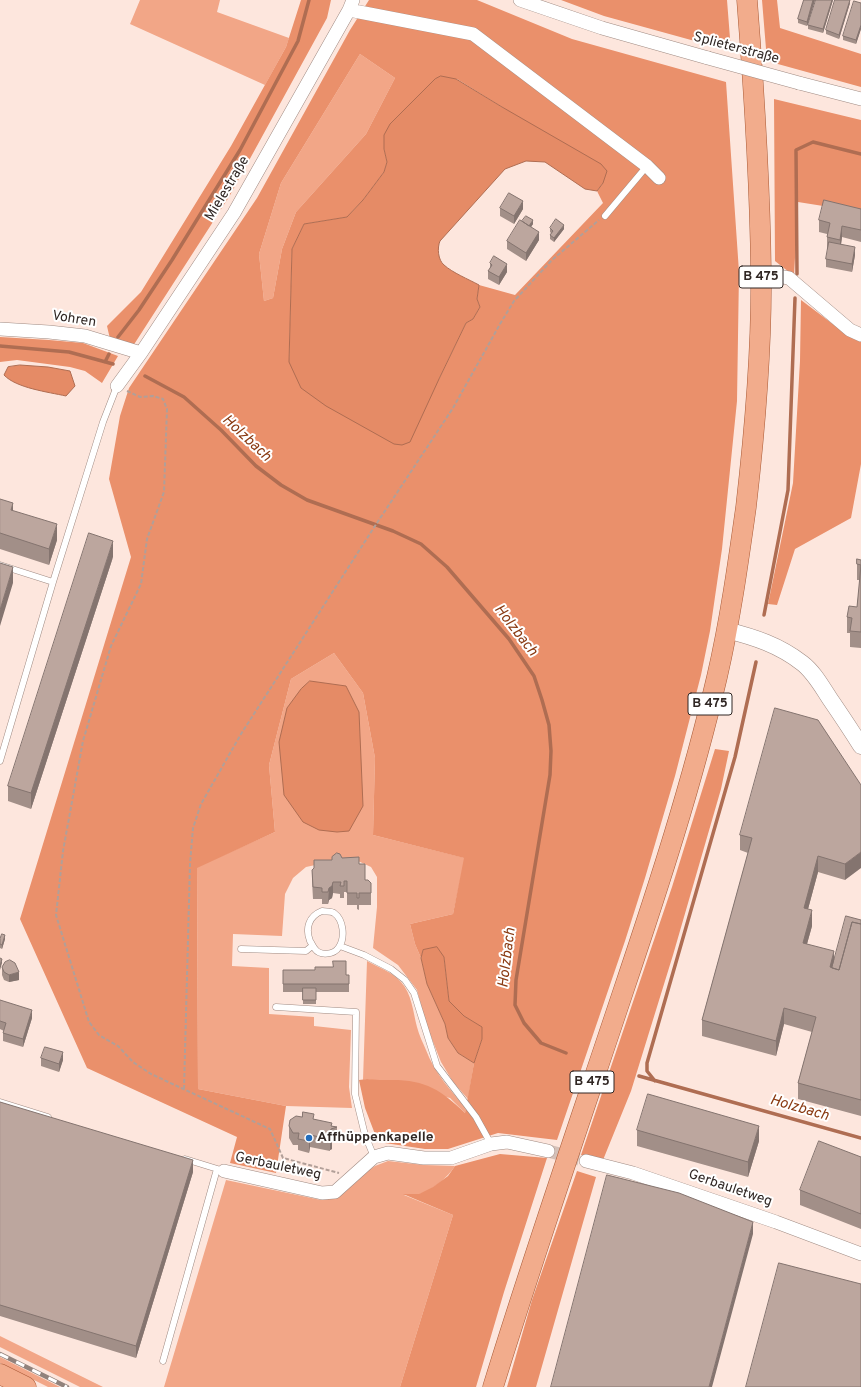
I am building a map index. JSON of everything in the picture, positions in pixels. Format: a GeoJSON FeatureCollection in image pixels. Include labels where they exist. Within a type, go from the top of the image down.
{"type":"FeatureCollection","features":[{"type":"Feature","properties":{"kind":"main road","name":"B 475"},"geometry":{"type":"LineString","coordinates":[[493,1387],[531,1266],[660,882],[691,778],[717,676],[726,630],[740,552],[754,440],[760,342],[761,273],[759,203],[754,93],[747,0]]}},
{"type":"Feature","properties":{"kind":"main road"},"geometry":{"type":"LineString","coordinates":[[0,1374],[26,1387]]}},
{"type":"Feature","properties":{"kind":"street","name":"Splieterstraße"},"geometry":{"type":"LineString","coordinates":[[520,0],[602,28],[861,100]]}},
{"type":"Feature","properties":{"kind":"street"},"geometry":{"type":"LineString","coordinates":[[351,5],[473,34],[647,166],[659,178]]}},
{"type":"Feature","properties":{"kind":"street","name":"Mielestraße"},"geometry":{"type":"LineString","coordinates":[[117,386],[141,353],[234,213],[351,5]]}},
{"type":"Feature","properties":{"kind":"street"},"geometry":{"type":"LineString","coordinates":[[761,273],[789,278],[850,330],[861,335]]}},
{"type":"Feature","properties":{"kind":"street","name":"Vohren"},"geometry":{"type":"LineString","coordinates":[[0,329],[85,336],[141,353]]}},
{"type":"Feature","properties":{"kind":"street"},"geometry":{"type":"LineString","coordinates":[[726,630],[752,636],[771,644],[785,651],[803,664],[818,680],[861,746]]}},
{"type":"Feature","properties":{"kind":"street"},"geometry":{"type":"LineString","coordinates":[[374,1157],[388,1153],[424,1158],[451,1158],[491,1144],[507,1142],[548,1151]]}},
{"type":"Feature","properties":{"kind":"street","name":"Gerbauletweg"},"geometry":{"type":"LineString","coordinates":[[220,1170],[322,1194],[335,1192],[374,1157]]}},
{"type":"Feature","properties":{"kind":"street","name":"Gerbauletweg"},"geometry":{"type":"LineString","coordinates":[[586,1161],[633,1173],[776,1222],[861,1254]]}},
{"type":"Feature","properties":{"kind":"lane"},"geometry":{"type":"LineString","coordinates":[[605,216],[647,166]]}},
{"type":"Feature","properties":{"kind":"lane"},"geometry":{"type":"LineString","coordinates":[[0,762],[52,582],[103,422],[117,386]]}},
{"type":"Feature","properties":{"kind":"lane"},"geometry":{"type":"LineString","coordinates":[[0,565],[52,582]]}},
{"type":"Feature","properties":{"kind":"lane"},"geometry":{"type":"LineString","coordinates":[[322,911],[333,912],[339,918],[342,927],[340,946],[337,950],[331,953],[322,954],[316,951],[312,946],[309,937],[310,919],[322,911]]}},
{"type":"Feature","properties":{"kind":"lane"},"geometry":{"type":"LineString","coordinates":[[241,949],[306,951],[312,946]]}},
{"type":"Feature","properties":{"kind":"lane"},"geometry":{"type":"LineString","coordinates":[[340,946],[364,955],[391,969],[405,980],[414,993],[437,1066],[476,1117],[491,1144]]}},
{"type":"Feature","properties":{"kind":"lane"},"geometry":{"type":"LineString","coordinates":[[276,1007],[356,1012],[355,1094],[365,1135],[374,1157]]}},
{"type":"Feature","properties":{"kind":"lane"},"geometry":{"type":"LineString","coordinates":[[0,1102],[52,1118]]}},
{"type":"Feature","properties":{"kind":"lane"},"geometry":{"type":"LineString","coordinates":[[163,1361],[220,1170],[179,1157]]}},
{"type":"Feature","properties":{"kind":"path"},"geometry":{"type":"LineString","coordinates":[[184,1089],[190,864],[193,828],[201,804],[242,734],[380,518],[453,408],[514,301],[552,260],[605,216]]}},
{"type":"Feature","properties":{"kind":"path"},"geometry":{"type":"LineString","coordinates":[[117,386],[140,397],[153,396],[163,400],[167,409],[164,492],[147,539],[141,584],[110,646],[83,741],[63,851],[56,915],[88,1022],[98,1035],[118,1046],[133,1062],[151,1074],[270,1129],[283,1158],[352,1176]]}},
{"type":"Feature","properties":{"kind":"shaded area"},"geometry":{"type":"Polygon","coordinates":[[[140,0],[220,0],[217,12],[289,38],[286,47],[265,85],[130,24],[140,0]]]}},
{"type":"Feature","properties":{"kind":"shaded area"},"geometry":{"type":"Polygon","coordinates":[[[301,0],[331,0],[327,18],[229,197],[133,346],[110,339],[107,326],[141,292],[231,146],[286,47],[301,0]]]}},
{"type":"Feature","properties":{"kind":"shaded area"},"geometry":{"type":"Polygon","coordinates":[[[369,0],[477,0],[572,39],[726,82],[739,272],[737,401],[722,549],[710,631],[701,675],[675,776],[645,878],[557,1140],[498,1133],[448,1149],[425,1149],[378,1142],[365,1108],[359,1080],[404,1080],[424,1084],[440,1092],[465,1113],[474,1063],[482,1039],[482,1028],[464,1016],[449,1001],[444,957],[423,950],[421,958],[415,944],[410,924],[453,914],[464,858],[373,835],[375,758],[363,693],[334,653],[291,679],[269,765],[275,832],[197,868],[198,1089],[286,1106],[276,1173],[230,1163],[237,1137],[87,1068],[20,919],[131,557],[109,479],[120,416],[129,388],[257,198],[350,30],[369,0]],[[360,54],[281,183],[259,254],[264,301],[273,298],[282,249],[296,212],[366,134],[395,78],[360,54]],[[457,79],[384,149],[387,162],[384,172],[363,200],[347,217],[304,224],[292,249],[289,362],[439,379],[466,323],[473,319],[480,307],[477,299],[479,285],[515,295],[603,203],[597,191],[603,183],[502,107],[457,79]]]}},
{"type":"Feature","properties":{"kind":"shaded area"},"geometry":{"type":"Polygon","coordinates":[[[561,0],[727,0],[731,51],[604,16],[561,0]]]}},
{"type":"Feature","properties":{"kind":"shaded area"},"geometry":{"type":"Polygon","coordinates":[[[762,0],[777,0],[780,28],[861,54],[861,87],[767,61],[762,0]]]}},
{"type":"Feature","properties":{"kind":"shaded area"},"geometry":{"type":"Polygon","coordinates":[[[360,54],[395,78],[366,134],[296,212],[282,249],[273,298],[264,301],[259,254],[281,183],[360,54]]]}},
{"type":"Feature","properties":{"kind":"shaded area"},"geometry":{"type":"Polygon","coordinates":[[[441,76],[456,79],[601,164],[607,171],[603,183],[597,191],[585,189],[545,162],[526,161],[505,169],[440,241],[439,254],[442,263],[452,271],[479,285],[477,299],[480,307],[473,319],[466,323],[410,442],[402,445],[394,444],[326,406],[301,388],[289,362],[292,249],[304,224],[347,217],[363,200],[384,172],[387,162],[384,149],[384,135],[390,124],[435,79],[441,76]]]}},
{"type":"Feature","properties":{"kind":"shaded area"},"geometry":{"type":"Polygon","coordinates":[[[774,99],[861,120],[861,212],[798,202],[794,276],[775,261],[774,99]]]}},
{"type":"Feature","properties":{"kind":"shaded area"},"geometry":{"type":"Polygon","coordinates":[[[801,300],[846,334],[861,341],[861,464],[851,518],[795,549],[777,605],[768,604],[793,483],[800,361],[801,300]]]}},
{"type":"Feature","properties":{"kind":"shaded area"},"geometry":{"type":"Polygon","coordinates":[[[0,337],[83,343],[118,356],[102,383],[85,371],[70,367],[17,360],[0,362],[0,337]]]}},
{"type":"Feature","properties":{"kind":"shaded area"},"geometry":{"type":"Polygon","coordinates":[[[20,365],[48,367],[70,371],[75,386],[66,396],[24,386],[16,383],[4,375],[8,367],[20,365]]]}},
{"type":"Feature","properties":{"kind":"shaded area"},"geometry":{"type":"Polygon","coordinates":[[[334,653],[363,693],[375,758],[373,835],[465,858],[453,914],[410,924],[415,944],[421,958],[427,984],[445,1024],[448,1038],[458,1053],[474,1063],[468,1099],[453,1082],[441,1062],[426,1024],[417,990],[398,965],[373,948],[377,907],[377,877],[371,867],[358,861],[334,861],[306,867],[293,878],[285,894],[282,936],[233,934],[232,966],[269,968],[269,1014],[314,1017],[314,1026],[351,1030],[349,1087],[352,1108],[286,1106],[198,1089],[197,867],[275,832],[269,765],[291,679],[334,653]]]}},
{"type":"Feature","properties":{"kind":"shaded area"},"geometry":{"type":"Polygon","coordinates":[[[310,681],[346,686],[359,712],[363,806],[349,831],[337,832],[319,830],[303,822],[284,795],[279,742],[287,708],[301,689],[310,681]]]}},
{"type":"Feature","properties":{"kind":"shaded area"},"geometry":{"type":"Polygon","coordinates":[[[715,749],[729,751],[721,789],[673,955],[631,1091],[603,1160],[581,1155],[672,887],[715,749]]]}},
{"type":"Feature","properties":{"kind":"shaded area"},"geometry":{"type":"Polygon","coordinates":[[[437,947],[444,957],[449,1001],[464,1016],[482,1027],[482,1039],[474,1063],[458,1053],[448,1038],[445,1024],[427,984],[421,958],[423,950],[437,947]]]}},
{"type":"Feature","properties":{"kind":"shaded area"},"geometry":{"type":"Polygon","coordinates":[[[367,961],[393,975],[405,987],[412,1003],[417,1027],[429,1058],[443,1081],[466,1108],[465,1113],[450,1098],[377,1081],[367,1079],[363,1080],[367,961]]]}},
{"type":"Feature","properties":{"kind":"shaded area"},"geometry":{"type":"Polygon","coordinates":[[[500,1154],[547,1158],[504,1292],[476,1387],[400,1387],[453,1215],[403,1194],[419,1194],[433,1187],[448,1176],[455,1166],[500,1154]]]}},
{"type":"Feature","properties":{"kind":"shaded area"},"geometry":{"type":"Polygon","coordinates":[[[388,1161],[424,1165],[455,1166],[444,1179],[425,1192],[418,1195],[404,1195],[453,1215],[400,1387],[164,1387],[226,1180],[321,1200],[335,1198],[359,1177],[375,1166],[388,1161]]]}},
{"type":"Feature","properties":{"kind":"shaded area"},"geometry":{"type":"Polygon","coordinates":[[[577,1171],[596,1177],[536,1387],[507,1387],[532,1300],[577,1171]]]}},
{"type":"Feature","properties":{"kind":"shaded area"},"geometry":{"type":"Polygon","coordinates":[[[0,1336],[103,1387],[80,1387],[0,1347],[0,1336]]]}},
{"type":"Feature","properties":{"kind":"shaded area"},"geometry":{"type":"Polygon","coordinates":[[[0,1357],[60,1387],[48,1387],[0,1363],[0,1357]]]}},
{"type":"Feature","properties":{"kind":"building"},"geometry":{"type":"Polygon","coordinates":[[[804,0],[813,0],[807,22],[798,19],[804,0]]]}},
{"type":"Feature","properties":{"kind":"building"},"geometry":{"type":"Polygon","coordinates":[[[816,0],[832,0],[823,29],[808,25],[816,0]]]}},
{"type":"Feature","properties":{"kind":"building"},"geometry":{"type":"Polygon","coordinates":[[[835,0],[850,0],[839,35],[826,30],[835,0]]]}},
{"type":"Feature","properties":{"kind":"building"},"geometry":{"type":"Polygon","coordinates":[[[854,1],[861,3],[861,25],[856,40],[843,36],[854,1]]]}},
{"type":"Feature","properties":{"kind":"building"},"geometry":{"type":"Polygon","coordinates":[[[509,193],[523,201],[514,216],[500,208],[509,193]]]}},
{"type":"Feature","properties":{"kind":"building"},"geometry":{"type":"Polygon","coordinates":[[[824,200],[861,209],[861,230],[842,226],[840,240],[827,237],[830,223],[819,220],[824,200]]]}},
{"type":"Feature","properties":{"kind":"building"},"geometry":{"type":"Polygon","coordinates":[[[526,216],[533,220],[529,226],[522,221],[526,216]]]}},
{"type":"Feature","properties":{"kind":"building"},"geometry":{"type":"Polygon","coordinates":[[[556,219],[564,225],[554,238],[550,235],[553,231],[550,228],[556,219]]]}},
{"type":"Feature","properties":{"kind":"building"},"geometry":{"type":"Polygon","coordinates":[[[520,220],[539,232],[526,253],[507,241],[520,220]]]}},
{"type":"Feature","properties":{"kind":"building"},"geometry":{"type":"Polygon","coordinates":[[[829,242],[855,247],[852,264],[826,259],[829,242]]]}},
{"type":"Feature","properties":{"kind":"building"},"geometry":{"type":"Polygon","coordinates":[[[494,256],[507,264],[499,277],[488,271],[492,265],[490,263],[494,256]]]}},
{"type":"Feature","properties":{"kind":"building"},"geometry":{"type":"Polygon","coordinates":[[[0,499],[13,503],[11,510],[57,524],[49,549],[0,533],[0,499]]]}},
{"type":"Feature","properties":{"kind":"building"},"geometry":{"type":"Polygon","coordinates":[[[89,533],[113,541],[31,793],[8,786],[89,533]]]}},
{"type":"Feature","properties":{"kind":"building"},"geometry":{"type":"Polygon","coordinates":[[[857,559],[861,560],[861,565],[857,564],[857,559]]]}},
{"type":"Feature","properties":{"kind":"building"},"geometry":{"type":"Polygon","coordinates":[[[0,563],[13,567],[0,610],[0,563]]]}},
{"type":"Feature","properties":{"kind":"building"},"geometry":{"type":"Polygon","coordinates":[[[861,565],[861,632],[850,631],[852,618],[847,617],[849,606],[857,607],[861,565]]]}},
{"type":"Feature","properties":{"kind":"building"},"geometry":{"type":"Polygon","coordinates":[[[775,708],[818,720],[861,785],[861,852],[845,864],[818,856],[804,908],[812,910],[803,943],[834,951],[830,967],[839,970],[852,922],[861,924],[861,1100],[798,1083],[816,1017],[784,1008],[776,1041],[702,1020],[752,838],[740,835],[775,708]]]}},
{"type":"Feature","properties":{"kind":"building"},"geometry":{"type":"Polygon","coordinates":[[[337,853],[340,854],[342,858],[359,857],[359,864],[365,864],[365,880],[368,880],[371,883],[371,893],[359,893],[359,898],[357,898],[357,893],[347,893],[347,881],[344,881],[344,886],[340,886],[341,882],[333,882],[328,892],[322,892],[322,888],[313,887],[312,870],[314,868],[314,860],[332,860],[332,857],[337,853]]]}},
{"type":"Feature","properties":{"kind":"building"},"geometry":{"type":"Polygon","coordinates":[[[846,916],[861,920],[861,924],[852,922],[839,970],[832,968],[846,916]]]}},
{"type":"Feature","properties":{"kind":"building"},"geometry":{"type":"Polygon","coordinates":[[[2,934],[5,935],[2,945],[0,944],[0,939],[2,934]]]}},
{"type":"Feature","properties":{"kind":"building"},"geometry":{"type":"Polygon","coordinates":[[[10,960],[15,963],[19,972],[9,975],[4,972],[2,967],[5,962],[10,960]]]}},
{"type":"Feature","properties":{"kind":"building"},"geometry":{"type":"Polygon","coordinates":[[[333,961],[346,961],[346,975],[349,975],[349,984],[283,984],[283,970],[315,970],[315,967],[333,967],[333,961]]]}},
{"type":"Feature","properties":{"kind":"building"},"geometry":{"type":"Polygon","coordinates":[[[303,988],[316,988],[316,1000],[303,1000],[303,988]]]}},
{"type":"Feature","properties":{"kind":"building"},"geometry":{"type":"Polygon","coordinates":[[[0,1000],[32,1010],[23,1039],[3,1033],[6,1023],[0,1021],[0,1000]]]}},
{"type":"Feature","properties":{"kind":"building"},"geometry":{"type":"Polygon","coordinates":[[[45,1047],[63,1052],[59,1064],[41,1058],[45,1047]]]}},
{"type":"Feature","properties":{"kind":"building"},"geometry":{"type":"Polygon","coordinates":[[[648,1094],[759,1126],[748,1162],[637,1130],[648,1094]]]}},
{"type":"Feature","properties":{"kind":"building"},"geometry":{"type":"Polygon","coordinates":[[[0,1102],[193,1160],[136,1346],[0,1305],[0,1102]]]}},
{"type":"Feature","properties":{"kind":"building"},"geometry":{"type":"Polygon","coordinates":[[[303,1112],[314,1114],[313,1119],[332,1123],[331,1126],[337,1127],[331,1129],[330,1133],[332,1134],[332,1137],[329,1138],[330,1139],[310,1135],[309,1141],[298,1139],[299,1133],[293,1133],[289,1126],[290,1120],[296,1116],[302,1117],[303,1112]]]}},
{"type":"Feature","properties":{"kind":"building"},"geometry":{"type":"Polygon","coordinates":[[[819,1141],[861,1157],[861,1214],[800,1190],[819,1141]]]}},
{"type":"Feature","properties":{"kind":"building"},"geometry":{"type":"Polygon","coordinates":[[[607,1175],[679,1193],[753,1222],[709,1387],[551,1387],[607,1175]]]}},
{"type":"Feature","properties":{"kind":"building"},"geometry":{"type":"Polygon","coordinates":[[[779,1263],[861,1284],[861,1387],[746,1387],[779,1263]]]}},
{"type":"Feature","properties":{"kind":"waterway"},"geometry":{"type":"LineString","coordinates":[[118,337],[139,310],[172,260],[240,150],[298,41],[309,0]]}},
{"type":"Feature","properties":{"kind":"waterway"},"geometry":{"type":"LineString","coordinates":[[797,274],[796,150],[813,142],[861,154]]}},
{"type":"Feature","properties":{"kind":"waterway"},"geometry":{"type":"LineString","coordinates":[[764,615],[788,490],[795,298]]}},
{"type":"Feature","properties":{"kind":"waterway","name":"Holzbach"},"geometry":{"type":"LineString","coordinates":[[0,346],[69,352],[113,364]]}},
{"type":"Feature","properties":{"kind":"waterway"},"geometry":{"type":"LineString","coordinates":[[105,362],[109,354]]}},
{"type":"Feature","properties":{"kind":"waterway","name":"Holzbach"},"geometry":{"type":"LineString","coordinates":[[145,376],[184,397],[221,430],[256,466],[281,485],[307,500],[393,531],[421,544],[447,567],[509,639],[534,676],[549,725],[551,751],[550,775],[516,980],[515,1005],[524,1023],[541,1043],[566,1053]]}},
{"type":"Feature","properties":{"kind":"waterway"},"geometry":{"type":"LineString","coordinates":[[655,1081],[647,1071],[647,1063],[735,757],[756,662]]}},
{"type":"Feature","properties":{"kind":"waterway","name":"Holzbach"},"geometry":{"type":"LineString","coordinates":[[639,1076],[861,1138]]}},
{"type":"Feature","properties":{"kind":"tunnel"},"geometry":{"type":"LineString","coordinates":[[548,1151],[586,1161]]}},
{"type":"Feature","properties":{"kind":"railway"},"geometry":{"type":"LineString","coordinates":[[0,1354],[67,1387]]}},
{"type":"Feature","properties":{"kind":"place","name":"Affhüppenkapelle"},"geometry":{"type":"Point","coordinates":[309,1138]}}]}
